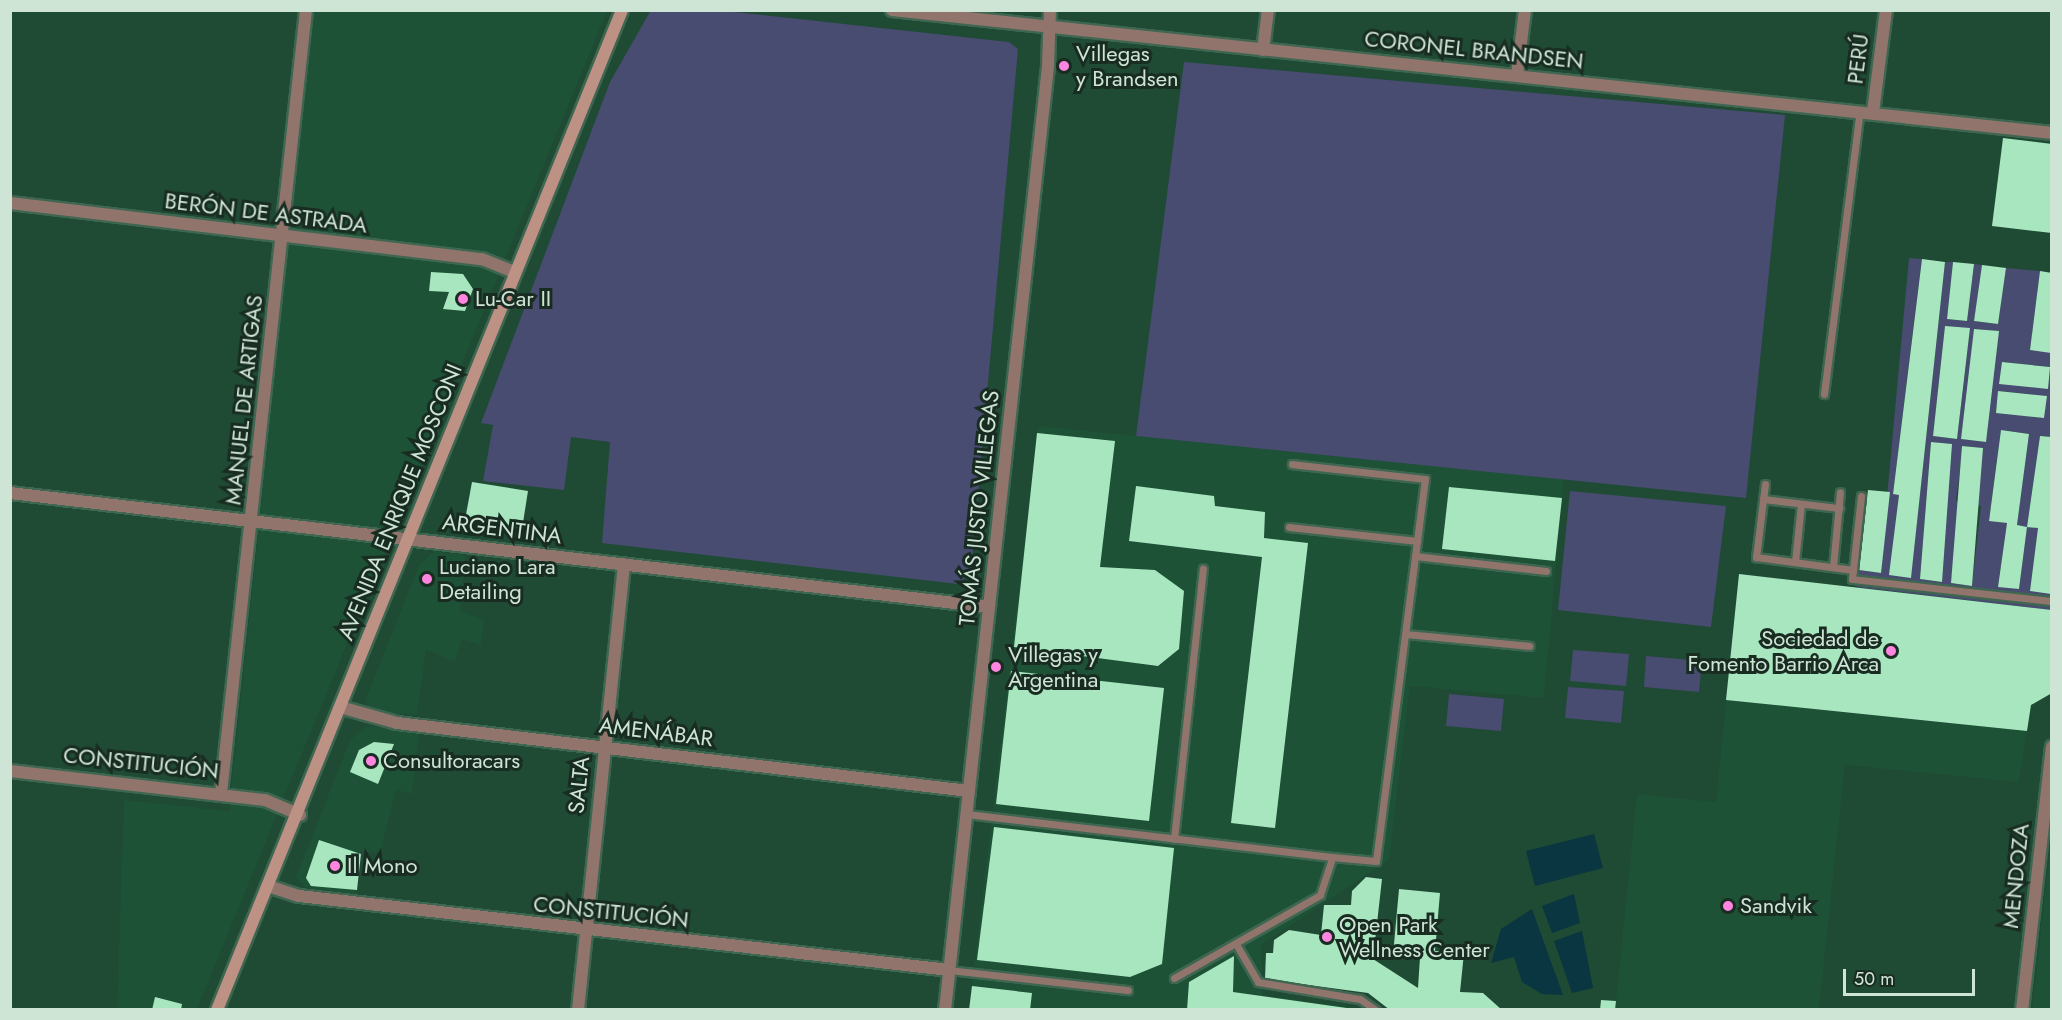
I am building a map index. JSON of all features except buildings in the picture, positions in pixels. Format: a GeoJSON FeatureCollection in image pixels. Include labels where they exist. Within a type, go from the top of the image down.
{"type":"FeatureCollection","features":[{"type":"Feature","properties":{"kind":"main road","name":"AVENIDA ENRIQUE MOSCONI"},"geometry":{"type":"LineString","coordinates":[[217,1010],[271,887],[340,707],[514,272],[622,10]]}},
{"type":"Feature","properties":{"kind":"street","name":"MANUEL DE ARTIGAS"},"geometry":{"type":"LineString","coordinates":[[221,793],[253,523],[306,10]]}},
{"type":"Feature","properties":{"kind":"street","name":"CORONEL BRANDSEN"},"geometry":{"type":"LineString","coordinates":[[892,10],[1051,29],[1518,75],[2052,133]]}},
{"type":"Feature","properties":{"kind":"street","name":"TOMÁS JUSTO VILLEGAS"},"geometry":{"type":"LineString","coordinates":[[945,1010],[1051,29],[1050,10]]}},
{"type":"Feature","properties":{"kind":"street"},"geometry":{"type":"LineString","coordinates":[[1263,50],[1268,10]]}},
{"type":"Feature","properties":{"kind":"street"},"geometry":{"type":"LineString","coordinates":[[1518,75],[1525,10]]}},
{"type":"Feature","properties":{"kind":"street","name":"PERÚ"},"geometry":{"type":"LineString","coordinates":[[1873,112],[1886,10]]}},
{"type":"Feature","properties":{"kind":"street","name":"BERÓN DE ASTRADA"},"geometry":{"type":"LineString","coordinates":[[10,203],[482,259],[514,272]]}},
{"type":"Feature","properties":{"kind":"street","name":"ARGENTINA"},"geometry":{"type":"LineString","coordinates":[[10,493],[989,607]]}},
{"type":"Feature","properties":{"kind":"street","name":"SALTA"},"geometry":{"type":"LineString","coordinates":[[578,1010],[624,564]]}},
{"type":"Feature","properties":{"kind":"street","name":"AMENÁBAR"},"geometry":{"type":"LineString","coordinates":[[340,707],[389,722],[969,791]]}},
{"type":"Feature","properties":{"kind":"street","name":"MENDOZA"},"geometry":{"type":"LineString","coordinates":[[2022,1010],[2052,747]]}},
{"type":"Feature","properties":{"kind":"street","name":"CONSTITUCIÓN"},"geometry":{"type":"LineString","coordinates":[[10,771],[221,793],[265,800],[300,815]]}},
{"type":"Feature","properties":{"kind":"street","name":"CONSTITUCIÓN"},"geometry":{"type":"LineString","coordinates":[[271,887],[299,896],[586,931],[949,970]]}},
{"type":"Feature","properties":{"kind":"lane"},"geometry":{"type":"LineString","coordinates":[[1824,394],[1860,111]]}},
{"type":"Feature","properties":{"kind":"lane"},"geometry":{"type":"LineString","coordinates":[[966,814],[1376,861],[1407,634],[1425,479],[1292,464]]}},
{"type":"Feature","properties":{"kind":"lane"},"geometry":{"type":"LineString","coordinates":[[1765,484],[1756,557],[1853,570]]}},
{"type":"Feature","properties":{"kind":"lane"},"geometry":{"type":"LineString","coordinates":[[1833,567],[1840,492]]}},
{"type":"Feature","properties":{"kind":"lane"},"geometry":{"type":"LineString","coordinates":[[1861,496],[1852,579],[2052,601]]}},
{"type":"Feature","properties":{"kind":"lane"},"geometry":{"type":"LineString","coordinates":[[1763,499],[1839,508]]}},
{"type":"Feature","properties":{"kind":"lane"},"geometry":{"type":"LineString","coordinates":[[1795,562],[1801,504]]}},
{"type":"Feature","properties":{"kind":"lane"},"geometry":{"type":"LineString","coordinates":[[1289,527],[1417,541]]}},
{"type":"Feature","properties":{"kind":"lane"},"geometry":{"type":"LineString","coordinates":[[1415,556],[1546,571]]}},
{"type":"Feature","properties":{"kind":"lane"},"geometry":{"type":"LineString","coordinates":[[1174,838],[1203,569]]}},
{"type":"Feature","properties":{"kind":"lane"},"geometry":{"type":"LineString","coordinates":[[1407,634],[1529,646]]}},
{"type":"Feature","properties":{"kind":"lane"},"geometry":{"type":"LineString","coordinates":[[1174,978],[1320,895],[1332,857]]}},
{"type":"Feature","properties":{"kind":"lane"},"geometry":{"type":"LineString","coordinates":[[1236,944],[1258,982],[1360,999],[1376,1010]]}},
{"type":"Feature","properties":{"kind":"lane"},"geometry":{"type":"LineString","coordinates":[[949,970],[1128,990]]}},
{"type":"Feature","properties":{"kind":"shaded area"},"geometry":{"type":"Polygon","coordinates":[[[651,10],[725,11],[1009,42],[1018,49],[971,572],[958,584],[602,543],[610,442],[571,437],[564,490],[483,481],[493,425],[481,423],[610,82],[651,10]]]}},
{"type":"Feature","properties":{"kind":"shaded area"},"geometry":{"type":"Polygon","coordinates":[[[313,11],[607,11],[197,1009],[117,1010],[124,800],[229,811],[313,11]]]}},
{"type":"Feature","properties":{"kind":"shaded area"},"geometry":{"type":"Polygon","coordinates":[[[1184,62],[1785,115],[1746,498],[1136,436],[1184,62]]]}},
{"type":"Feature","properties":{"kind":"shaded area"},"geometry":{"type":"Polygon","coordinates":[[[1909,258],[1922,259],[1893,493],[1899,495],[1890,575],[1911,577],[1945,262],[1953,262],[1947,319],[1967,321],[1974,264],[1982,265],[1974,321],[1998,324],[2006,268],[2040,271],[2030,350],[2051,348],[2052,437],[2040,436],[2027,526],[2038,528],[2030,591],[2051,590],[2051,610],[1857,587],[1859,570],[1880,573],[1909,258]],[[1945,326],[1933,436],[1957,439],[1970,329],[1945,326]],[[1975,329],[1961,439],[1985,442],[1998,331],[1975,329]],[[2002,362],[1999,384],[2050,367],[2002,362]],[[1999,391],[1996,412],[2044,418],[2046,396],[1999,391]],[[2001,430],[1989,520],[2017,525],[2029,434],[2001,430]],[[1931,442],[1920,579],[1941,582],[1951,444],[1931,442]],[[1963,446],[1956,501],[1975,504],[1982,448],[1963,446]],[[1960,503],[1951,583],[1972,586],[1981,506],[1960,503]],[[2007,524],[1998,586],[2019,589],[2027,527],[2007,524]]]}},
{"type":"Feature","properties":{"kind":"shaded area"},"geometry":{"type":"Polygon","coordinates":[[[1038,426],[1564,479],[1544,698],[1410,686],[1389,860],[1261,945],[1263,995],[1361,1009],[969,1010],[1038,426]]]}},
{"type":"Feature","properties":{"kind":"shaded area"},"geometry":{"type":"Polygon","coordinates":[[[1570,491],[1726,506],[1711,627],[1558,610],[1570,491]]]}},
{"type":"Feature","properties":{"kind":"shaded area"},"geometry":{"type":"Polygon","coordinates":[[[434,551],[465,555],[460,611],[484,620],[481,645],[462,639],[455,662],[426,650],[417,715],[373,712],[365,701],[419,565],[434,551]]]}},
{"type":"Feature","properties":{"kind":"shaded area"},"geometry":{"type":"Polygon","coordinates":[[[1573,650],[1629,654],[1626,686],[1570,681],[1573,650]]]}},
{"type":"Feature","properties":{"kind":"shaded area"},"geometry":{"type":"Polygon","coordinates":[[[1646,656],[1702,661],[1699,692],[1644,687],[1646,656]]]}},
{"type":"Feature","properties":{"kind":"shaded area"},"geometry":{"type":"Polygon","coordinates":[[[1568,687],[1624,691],[1621,723],[1565,718],[1568,687]]]}},
{"type":"Feature","properties":{"kind":"shaded area"},"geometry":{"type":"Polygon","coordinates":[[[1449,694],[1504,699],[1501,731],[1446,726],[1449,694]]]}},
{"type":"Feature","properties":{"kind":"shaded area","name":"Sandvik"},"geometry":{"type":"Polygon","coordinates":[[[1726,700],[2027,731],[2019,782],[1845,765],[1819,1009],[1615,1010],[1637,794],[1716,802],[1726,700]]]}},
{"type":"Feature","properties":{"kind":"shaded area"},"geometry":{"type":"Polygon","coordinates":[[[366,726],[419,733],[412,794],[396,790],[380,853],[360,851],[356,900],[304,887],[296,877],[350,740],[366,726]]]}},
{"type":"Feature","properties":{"kind":"shaded area"},"geometry":{"type":"Polygon","coordinates":[[[1594,834],[1603,868],[1535,886],[1526,851],[1594,834]]]}},
{"type":"Feature","properties":{"kind":"shaded area"},"geometry":{"type":"Polygon","coordinates":[[[2051,842],[2051,1009],[2032,1009],[2051,842]]]}},
{"type":"Feature","properties":{"kind":"shaded area"},"geometry":{"type":"Polygon","coordinates":[[[1574,894],[1580,923],[1552,933],[1542,906],[1574,894]]]}},
{"type":"Feature","properties":{"kind":"shaded area"},"geometry":{"type":"Polygon","coordinates":[[[1532,909],[1563,995],[1542,994],[1522,982],[1514,957],[1491,963],[1501,929],[1532,909]]]}},
{"type":"Feature","properties":{"kind":"shaded area"},"geometry":{"type":"Polygon","coordinates":[[[1582,931],[1593,988],[1572,993],[1554,941],[1582,931]]]}},
{"type":"Feature","properties":{"kind":"place","name":"Villegas y Brandsen"},"geometry":{"type":"Point","coordinates":[1064,66]}},
{"type":"Feature","properties":{"kind":"place","name":"Lu-Car II"},"geometry":{"type":"Point","coordinates":[463,299]}},
{"type":"Feature","properties":{"kind":"place","name":"Luciano Lara Detailing"},"geometry":{"type":"Point","coordinates":[427,579]}},
{"type":"Feature","properties":{"kind":"place","name":"Sociedad de Fomento Barrio Arca"},"geometry":{"type":"Point","coordinates":[1891,651]}},
{"type":"Feature","properties":{"kind":"place","name":"Villegas y Argentina"},"geometry":{"type":"Point","coordinates":[996,667]}},
{"type":"Feature","properties":{"kind":"place","name":"Consultoracars"},"geometry":{"type":"Point","coordinates":[371,761]}},
{"type":"Feature","properties":{"kind":"place","name":"Il Mono"},"geometry":{"type":"Point","coordinates":[335,866]}},
{"type":"Feature","properties":{"kind":"place","name":"Sandvik"},"geometry":{"type":"Point","coordinates":[1728,906]}},
{"type":"Feature","properties":{"kind":"place","name":"Open Park Wellness Center"},"geometry":{"type":"Point","coordinates":[1327,937]}}]}
